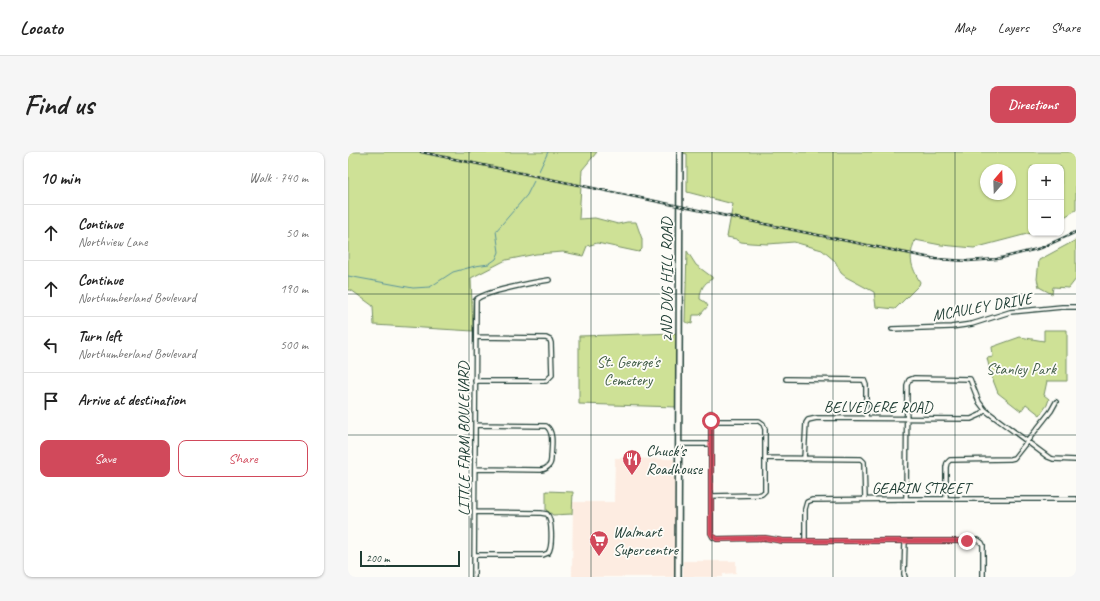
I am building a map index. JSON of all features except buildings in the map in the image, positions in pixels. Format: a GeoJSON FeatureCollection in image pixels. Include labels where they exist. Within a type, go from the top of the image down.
{"type":"FeatureCollection","features":[{"type":"Feature","properties":{"kind":"street","name":"2ND DUG HILL ROAD"},"geometry":{"type":"LineString","coordinates":[[678,577],[680,152]]}},
{"type":"Feature","properties":{"kind":"street","name":"LITTLE FARM BOULEVARD"},"geometry":{"type":"LineString","coordinates":[[474,577],[476,300],[480,297],[507,289],[549,280]]}},
{"type":"Feature","properties":{"kind":"street","name":"MCAULEY DRIVE"},"geometry":{"type":"LineString","coordinates":[[892,329],[952,327],[972,324],[1010,312],[1062,306],[1076,307]]}},
{"type":"Feature","properties":{"kind":"street"},"geometry":{"type":"LineString","coordinates":[[475,381],[546,381],[552,376],[552,343],[550,340],[546,338],[476,337]]}},
{"type":"Feature","properties":{"kind":"street"},"geometry":{"type":"LineString","coordinates":[[906,498],[907,384],[909,380],[914,378],[970,379],[979,402],[985,410],[1048,457],[1053,459],[1076,460]]}},
{"type":"Feature","properties":{"kind":"street"},"geometry":{"type":"LineString","coordinates":[[786,379],[864,380],[866,385],[866,418]]}},
{"type":"Feature","properties":{"kind":"street"},"geometry":{"type":"LineString","coordinates":[[946,499],[946,468],[947,463],[950,460],[1010,459],[1016,456],[1051,411],[1056,402]]}},
{"type":"Feature","properties":{"kind":"street","name":"BELVEDERE ROAD"},"geometry":{"type":"LineString","coordinates":[[804,459],[806,422],[808,420],[817,418],[971,419],[980,415],[985,410]]}},
{"type":"Feature","properties":{"kind":"street"},"geometry":{"type":"LineString","coordinates":[[711,413],[711,533],[717,539],[765,538],[783,541],[978,540],[981,541],[983,545],[983,577]]}},
{"type":"Feature","properties":{"kind":"street"},"geometry":{"type":"LineString","coordinates":[[711,421],[759,421],[763,424],[765,429],[764,491],[762,494],[711,496]]}},
{"type":"Feature","properties":{"kind":"street"},"geometry":{"type":"LineString","coordinates":[[475,425],[546,426],[551,430],[551,459],[550,465],[541,470],[475,469]]}},
{"type":"Feature","properties":{"kind":"street"},"geometry":{"type":"LineString","coordinates":[[679,444],[711,444]]}},
{"type":"Feature","properties":{"kind":"street"},"geometry":{"type":"LineString","coordinates":[[765,458],[863,460],[865,468],[865,499]]}},
{"type":"Feature","properties":{"kind":"street","name":"GEARIN STREET"},"geometry":{"type":"LineString","coordinates":[[805,541],[804,509],[806,502],[809,500],[906,498],[1076,500]]}},
{"type":"Feature","properties":{"kind":"street"},"geometry":{"type":"LineString","coordinates":[[474,555],[543,555],[548,553],[551,548],[550,519],[547,514],[475,512]]}},
{"type":"Feature","properties":{"kind":"street"},"geometry":{"type":"LineString","coordinates":[[905,541],[905,577]]}},
{"type":"Feature","properties":{"kind":"shaded area"},"geometry":{"type":"Polygon","coordinates":[[[615,458],[676,459],[674,577],[572,577],[573,502],[614,502],[615,458]]]}},
{"type":"Feature","properties":{"kind":"shaded area"},"geometry":{"type":"Polygon","coordinates":[[[683,561],[736,561],[736,573],[723,574],[723,577],[683,577],[683,561]]]}},
{"type":"Feature","properties":{"kind":"green space"},"geometry":{"type":"Polygon","coordinates":[[[348,152],[597,152],[582,170],[579,219],[595,218],[618,224],[636,222],[642,239],[642,249],[639,252],[597,243],[587,246],[583,256],[563,252],[536,254],[506,260],[471,278],[473,331],[374,325],[373,306],[351,290],[348,290],[348,152]]]}},
{"type":"Feature","properties":{"kind":"green space"},"geometry":{"type":"Polygon","coordinates":[[[679,152],[1076,152],[1076,210],[1064,217],[1064,164],[1028,164],[1028,234],[974,248],[941,245],[915,240],[911,257],[914,271],[920,282],[919,285],[895,309],[876,307],[874,292],[841,273],[835,261],[822,250],[794,242],[768,244],[750,243],[741,242],[727,237],[733,204],[687,192],[687,154],[679,152]]]}},
{"type":"Feature","properties":{"kind":"green space"},"geometry":{"type":"Polygon","coordinates":[[[1076,240],[1076,279],[1069,288],[1053,287],[1052,294],[1039,287],[1037,279],[1039,260],[1076,240]]]}},
{"type":"Feature","properties":{"kind":"green space"},"geometry":{"type":"Polygon","coordinates":[[[687,251],[696,265],[712,277],[712,279],[703,287],[700,295],[700,299],[708,306],[700,315],[693,315],[692,324],[685,322],[687,251]]]}},
{"type":"Feature","properties":{"kind":"green space","name":"Stanley Park"},"geometry":{"type":"Polygon","coordinates":[[[1044,330],[1067,330],[1067,381],[1047,381],[1044,395],[1049,399],[1040,415],[1026,404],[1021,411],[998,393],[991,375],[987,358],[993,357],[992,347],[1020,337],[1044,341],[1044,330]]]}},
{"type":"Feature","properties":{"kind":"green space","name":"St. George's Cemetery"},"geometry":{"type":"Polygon","coordinates":[[[677,333],[677,407],[579,404],[579,336],[677,333]]]}},
{"type":"Feature","properties":{"kind":"green space"},"geometry":{"type":"Polygon","coordinates":[[[546,491],[573,492],[572,514],[553,515],[546,510],[546,491]]]}},
{"type":"Feature","properties":{"kind":"waterway"},"geometry":{"type":"LineString","coordinates":[[539,171],[548,152]]}},
{"type":"Feature","properties":{"kind":"waterway"},"geometry":{"type":"LineString","coordinates":[[348,276],[413,288],[430,287],[453,272],[489,264],[496,259],[499,252],[496,231],[527,195],[534,181]]}},
{"type":"Feature","properties":{"kind":"railway"},"geometry":{"type":"LineString","coordinates":[[421,152],[936,259],[968,261],[997,259],[1041,248],[1076,232]]}},
{"type":"Feature","properties":{"kind":"place","name":"Chuck's Roadhouse"},"geometry":{"type":"Point","coordinates":[632,476]}},
{"type":"Feature","properties":{"kind":"place","name":"Walmart Supercentre"},"geometry":{"type":"Point","coordinates":[599,557]}},
{"type":"Feature","properties":{"kind":"route"},"geometry":{"type":"LineString","coordinates":[[711,421],[711,533],[717,539],[765,538],[783,541],[967,541]]}}]}
